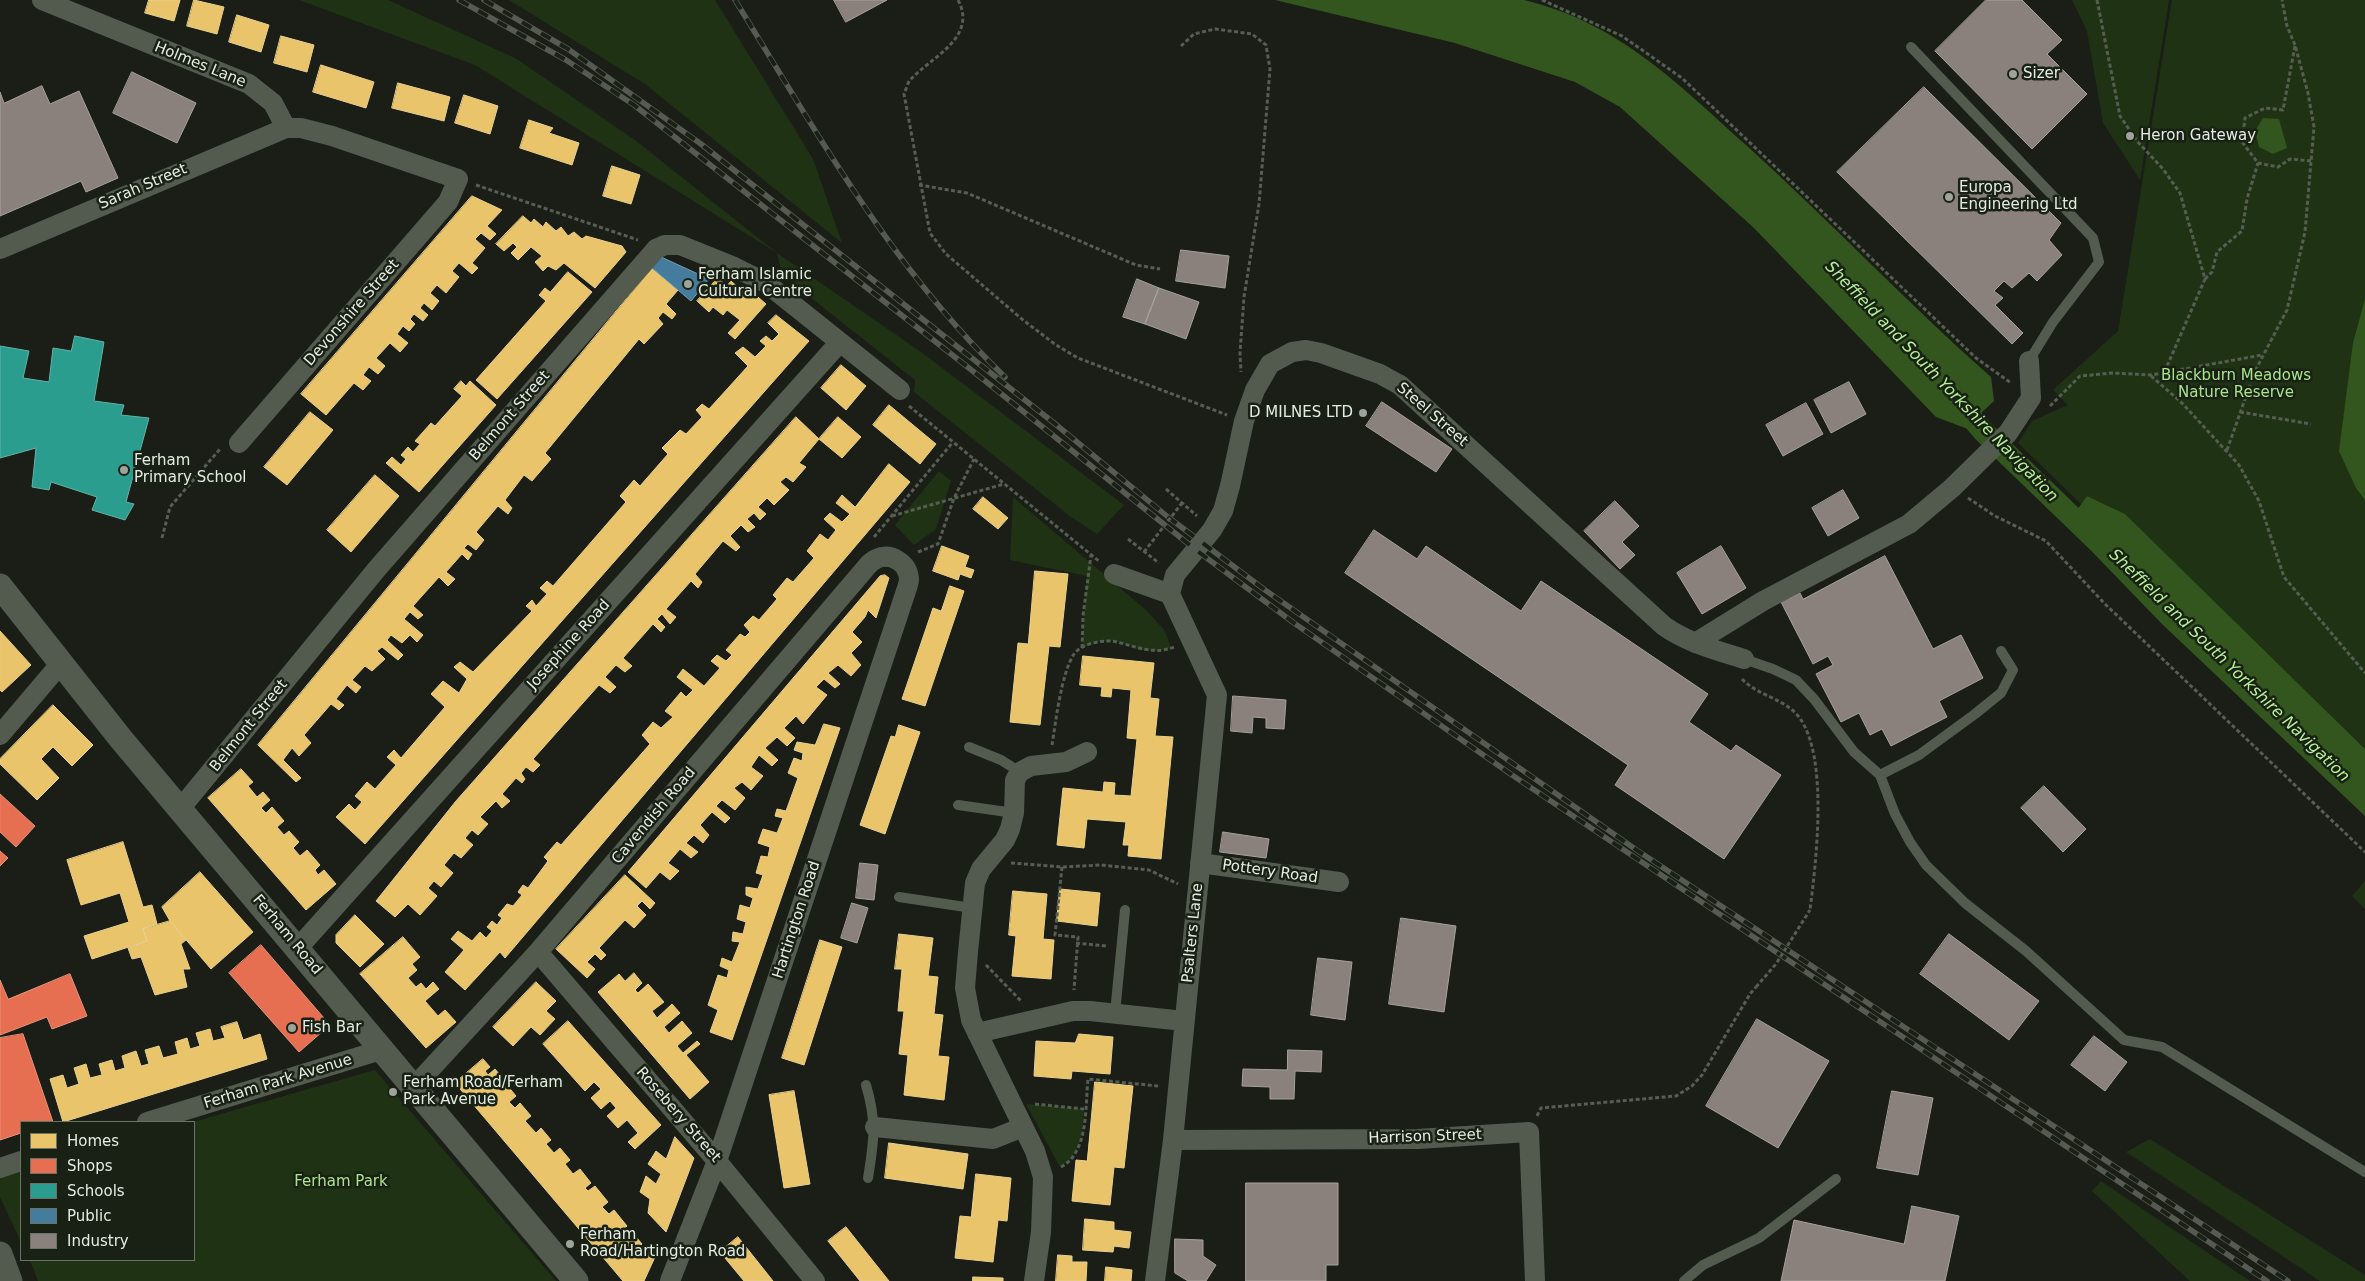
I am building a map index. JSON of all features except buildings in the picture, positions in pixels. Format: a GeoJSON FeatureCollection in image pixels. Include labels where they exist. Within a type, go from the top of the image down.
{"type":"FeatureCollection","features":[{"type":"Feature","properties":{"kind":"street","name":"Holmes Lane"},"geometry":{"type":"LineString","coordinates":[[42,0],[249,84],[274,104],[286,128]]}},
{"type":"Feature","properties":{"kind":"street"},"geometry":{"type":"LineString","coordinates":[[286,128],[301,128],[332,136],[458,179]]}},
{"type":"Feature","properties":{"kind":"street","name":"Sarah Street"},"geometry":{"type":"LineString","coordinates":[[0,248],[286,128]]}},
{"type":"Feature","properties":{"kind":"street","name":"Devonshire Street"},"geometry":{"type":"LineString","coordinates":[[239,443],[448,202],[458,179]]}},
{"type":"Feature","properties":{"kind":"street"},"geometry":{"type":"LineString","coordinates":[[656,249],[665,245],[680,245],[766,283],[900,390]]}},
{"type":"Feature","properties":{"kind":"street","name":"Belmont Street"},"geometry":{"type":"LineString","coordinates":[[180,809],[376,570],[656,249]]}},
{"type":"Feature","properties":{"kind":"street","name":"Josephine Road"},"geometry":{"type":"LineString","coordinates":[[298,948],[840,342]]}},
{"type":"Feature","properties":{"kind":"street","name":"Steel Street"},"geometry":{"type":"LineString","coordinates":[[1173,585],[1212,530],[1223,511],[1244,421],[1255,390],[1270,364],[1292,352],[1306,350],[1321,353],[1380,374],[1400,385],[1421,402],[1664,626],[1695,643],[1735,656]]}},
{"type":"Feature","properties":{"kind":"street"},"geometry":{"type":"LineString","coordinates":[[1695,643],[1763,601],[1909,524],[1952,488],[2008,433],[2032,398],[2029,361]]}},
{"type":"Feature","properties":{"kind":"street"},"geometry":{"type":"LineString","coordinates":[[875,559],[887,556],[898,559]]}},
{"type":"Feature","properties":{"kind":"street","name":"Cavendish Road"},"geometry":{"type":"LineString","coordinates":[[414,1087],[538,952],[875,559]]}},
{"type":"Feature","properties":{"kind":"street","name":"Hartington Road"},"geometry":{"type":"LineString","coordinates":[[670,1281],[717,1160],[906,592],[909,579],[906,568],[898,559]]}},
{"type":"Feature","properties":{"kind":"street"},"geometry":{"type":"LineString","coordinates":[[1114,574],[1173,585]]}},
{"type":"Feature","properties":{"kind":"street","name":"Psalters Lane"},"geometry":{"type":"LineString","coordinates":[[1155,1281],[1173,1140],[1217,695],[1190,640],[1173,585]]}},
{"type":"Feature","properties":{"kind":"street","name":"Ferham Road"},"geometry":{"type":"LineString","coordinates":[[0,586],[121,739],[298,948],[485,1175],[576,1281]]}},
{"type":"Feature","properties":{"kind":"street"},"geometry":{"type":"LineString","coordinates":[[0,735],[62,662]]}},
{"type":"Feature","properties":{"kind":"street"},"geometry":{"type":"LineString","coordinates":[[1034,1281],[1041,1232],[1043,1177],[1035,1152],[977,1034],[967,1006],[965,988],[972,908],[975,883],[981,869],[1005,840],[1014,813],[1015,780],[1020,772],[1031,766],[1066,762],[1087,752]]}},
{"type":"Feature","properties":{"kind":"street","name":"Pottery Road"},"geometry":{"type":"LineString","coordinates":[[1200,863],[1339,882]]}},
{"type":"Feature","properties":{"kind":"street","name":"Rosebery Street"},"geometry":{"type":"LineString","coordinates":[[538,952],[717,1160],[815,1281]]}},
{"type":"Feature","properties":{"kind":"street"},"geometry":{"type":"LineString","coordinates":[[977,1034],[1073,1011],[1115,1013],[1184,1021]]}},
{"type":"Feature","properties":{"kind":"street","name":"Ferham Park Avenue"},"geometry":{"type":"LineString","coordinates":[[150,1121],[381,1050]]}},
{"type":"Feature","properties":{"kind":"street"},"geometry":{"type":"LineString","coordinates":[[875,1127],[993,1139],[1023,1127]]}},
{"type":"Feature","properties":{"kind":"street"},"geometry":{"type":"LineString","coordinates":[[1529,1132],[1534,1281]]}},
{"type":"Feature","properties":{"kind":"street","name":"Harrison Street"},"geometry":{"type":"LineString","coordinates":[[1173,1140],[1418,1139],[1529,1132]]}},
{"type":"Feature","properties":{"kind":"street"},"geometry":{"type":"LineString","coordinates":[[0,1168],[20,1161]]}},
{"type":"Feature","properties":{"kind":"street"},"geometry":{"type":"LineString","coordinates":[[0,1254],[10,1281]]}},
{"type":"Feature","properties":{"kind":"lane"},"geometry":{"type":"LineString","coordinates":[[1911,48],[2093,238],[2099,262],[2053,322],[2029,361]]}},
{"type":"Feature","properties":{"kind":"lane"},"geometry":{"type":"LineString","coordinates":[[1880,775],[1919,755],[2001,693],[2013,670],[2001,651]]}},
{"type":"Feature","properties":{"kind":"lane"},"geometry":{"type":"LineString","coordinates":[[1735,656],[1773,669],[1796,680],[1814,699],[1854,752],[1880,775],[1894,814],[1910,842],[1941,881],[2026,952],[2124,1040],[2162,1048],[2365,1172]]}},
{"type":"Feature","properties":{"kind":"lane"},"geometry":{"type":"LineString","coordinates":[[969,747],[1001,760],[1020,772]]}},
{"type":"Feature","properties":{"kind":"lane"},"geometry":{"type":"LineString","coordinates":[[958,805],[1014,813]]}},
{"type":"Feature","properties":{"kind":"lane"},"geometry":{"type":"LineString","coordinates":[[899,897],[972,908]]}},
{"type":"Feature","properties":{"kind":"lane"},"geometry":{"type":"LineString","coordinates":[[1115,1013],[1126,910]]}},
{"type":"Feature","properties":{"kind":"lane"},"geometry":{"type":"LineString","coordinates":[[866,1085],[873,1107],[875,1127],[868,1178]]}},
{"type":"Feature","properties":{"kind":"lane"},"geometry":{"type":"LineString","coordinates":[[1684,1281],[1704,1265],[1759,1238],[1836,1179]]}},
{"type":"Feature","properties":{"kind":"path"},"geometry":{"type":"LineString","coordinates":[[958,0],[964,22],[958,38],[909,81],[904,94],[919,184],[930,232],[946,254],[1056,346],[1078,358],[1244,421]]}},
{"type":"Feature","properties":{"kind":"path"},"geometry":{"type":"LineString","coordinates":[[1542,0],[1622,36],[1682,78],[1976,358],[2032,398],[2050,406],[2080,376],[2113,374],[2151,375],[2262,355]]}},
{"type":"Feature","properties":{"kind":"path"},"geometry":{"type":"LineString","coordinates":[[2098,0],[2120,116],[2180,193],[2206,279]]}},
{"type":"Feature","properties":{"kind":"path"},"geometry":{"type":"LineString","coordinates":[[2227,450],[2262,355],[2287,310],[2305,232],[2314,127],[2308,92],[2296,45],[2287,26],[2282,0]]}},
{"type":"Feature","properties":{"kind":"path"},"geometry":{"type":"LineString","coordinates":[[1181,46],[1194,34],[1215,29],[1252,34],[1266,44],[1270,69],[1260,204],[1244,306],[1240,353],[1241,382]]}},
{"type":"Feature","properties":{"kind":"path"},"geometry":{"type":"LineString","coordinates":[[2296,45],[2283,110],[2265,108],[2245,118],[2242,142],[2258,163],[2278,167],[2290,159],[2311,161]]}},
{"type":"Feature","properties":{"kind":"path"},"geometry":{"type":"LineString","coordinates":[[2164,373],[2206,279],[2212,272],[2217,252],[2242,231],[2247,199],[2258,163]]}},
{"type":"Feature","properties":{"kind":"path"},"geometry":{"type":"LineString","coordinates":[[458,179],[641,241],[656,249]]}},
{"type":"Feature","properties":{"kind":"path"},"geometry":{"type":"LineString","coordinates":[[919,184],[967,193],[1136,265],[1160,269]]}},
{"type":"Feature","properties":{"kind":"path"},"geometry":{"type":"LineString","coordinates":[[2151,375],[2227,450],[2239,465],[2259,501],[2284,576],[2365,672]]}},
{"type":"Feature","properties":{"kind":"path"},"geometry":{"type":"LineString","coordinates":[[900,390],[909,405],[1114,574]]}},
{"type":"Feature","properties":{"kind":"path"},"geometry":{"type":"LineString","coordinates":[[2240,412],[2311,424]]}},
{"type":"Feature","properties":{"kind":"path"},"geometry":{"type":"LineString","coordinates":[[162,538],[170,507],[227,441],[239,443]]}},
{"type":"Feature","properties":{"kind":"path"},"geometry":{"type":"LineString","coordinates":[[875,559],[871,541],[953,442]]}},
{"type":"Feature","properties":{"kind":"path"},"geometry":{"type":"LineString","coordinates":[[898,559],[938,544],[954,498],[974,459]]}},
{"type":"Feature","properties":{"kind":"path"},"geometry":{"type":"LineString","coordinates":[[892,516],[1004,484]]}},
{"type":"Feature","properties":{"kind":"path"},"geometry":{"type":"LineString","coordinates":[[1952,488],[1995,516],[2046,541],[2105,604],[2365,852]]}},
{"type":"Feature","properties":{"kind":"path"},"geometry":{"type":"LineString","coordinates":[[1166,489],[1212,530]]}},
{"type":"Feature","properties":{"kind":"path"},"geometry":{"type":"LineString","coordinates":[[1144,552],[1182,503]]}},
{"type":"Feature","properties":{"kind":"path"},"geometry":{"type":"LineString","coordinates":[[1128,539],[1144,552],[1173,585]]}},
{"type":"Feature","properties":{"kind":"path"},"geometry":{"type":"LineString","coordinates":[[1082,648],[1083,616],[1091,554]]}},
{"type":"Feature","properties":{"kind":"path"},"geometry":{"type":"LineString","coordinates":[[1049,763],[1062,688],[1074,654],[1082,648],[1101,641],[1115,641],[1140,650],[1156,651],[1171,648],[1190,640]]}},
{"type":"Feature","properties":{"kind":"path"},"geometry":{"type":"LineString","coordinates":[[1529,1132],[1541,1108],[1676,1096],[1692,1086],[1702,1074],[1750,994],[1776,964],[1810,910],[1815,864],[1817,794],[1815,756],[1810,736],[1798,716],[1781,701],[1748,685],[1734,670],[1735,656]]}},
{"type":"Feature","properties":{"kind":"path"},"geometry":{"type":"LineString","coordinates":[[991,859],[1017,865],[1101,866],[1149,870],[1197,893]]}},
{"type":"Feature","properties":{"kind":"path"},"geometry":{"type":"LineString","coordinates":[[1062,867],[1055,935],[1078,937],[1076,943],[1073,1011]]}},
{"type":"Feature","properties":{"kind":"path"},"geometry":{"type":"LineString","coordinates":[[1076,943],[1122,947]]}},
{"type":"Feature","properties":{"kind":"path"},"geometry":{"type":"LineString","coordinates":[[968,952],[984,963],[1020,1000],[1032,1020]]}},
{"type":"Feature","properties":{"kind":"path"},"geometry":{"type":"LineString","coordinates":[[1043,1177],[1068,1163],[1080,1145],[1088,1079],[1178,1088]]}},
{"type":"Feature","properties":{"kind":"path"},"geometry":{"type":"LineString","coordinates":[[1012,1104],[1084,1109]]}},
{"type":"Feature","properties":{"kind":"green space"},"geometry":{"type":"Polygon","coordinates":[[[299,0],[388,0],[515,58],[635,140],[777,253],[475,65],[299,0]]]}},
{"type":"Feature","properties":{"kind":"green space"},"geometry":{"type":"Polygon","coordinates":[[[509,0],[715,0],[813,159],[842,243],[645,84],[509,0]]]}},
{"type":"Feature","properties":{"kind":"green space"},"geometry":{"type":"Polygon","coordinates":[[[2072,0],[2169,0],[2140,180],[2103,123],[2087,31],[2072,0]]]}},
{"type":"Feature","properties":{"kind":"green space","name":"Blackburn Meadows Nature Reserve"},"geometry":{"type":"Polygon","coordinates":[[[2172,0],[2365,0],[2365,749],[2125,514],[2087,496],[2081,504],[2018,443],[2032,421],[2068,405],[2053,390],[2118,331],[2172,0]]]}},
{"type":"Feature","properties":{"kind":"green space"},"geometry":{"type":"Polygon","coordinates":[[[777,253],[921,352],[1124,505],[1097,534],[1071,517],[914,392],[915,380],[782,275],[777,253]]]}},
{"type":"Feature","properties":{"kind":"green space"},"geometry":{"type":"Polygon","coordinates":[[[939,471],[951,481],[936,529],[914,545],[895,525],[939,471]]]}},
{"type":"Feature","properties":{"kind":"green space"},"geometry":{"type":"Polygon","coordinates":[[[1013,497],[1146,610],[1165,631],[1171,648],[1156,651],[1140,650],[1115,641],[1101,641],[1082,648],[1087,576],[1010,560],[1013,497]]]}},
{"type":"Feature","properties":{"kind":"green space"},"geometry":{"type":"Polygon","coordinates":[[[2365,881],[2365,909],[2352,896],[2365,881]]]}},
{"type":"Feature","properties":{"kind":"green space","name":"Ferham Park"},"geometry":{"type":"Polygon","coordinates":[[[375,1070],[556,1281],[38,1281],[30,1261],[195,1261],[195,1121],[375,1070]]]}},
{"type":"Feature","properties":{"kind":"green space"},"geometry":{"type":"Polygon","coordinates":[[[1026,1104],[1084,1109],[1080,1142],[1073,1156],[1060,1167],[1026,1104]]]}},
{"type":"Feature","properties":{"kind":"green space"},"geometry":{"type":"Polygon","coordinates":[[[2150,1139],[2365,1275],[2365,1281],[2320,1281],[2126,1152],[2150,1139]]]}},
{"type":"Feature","properties":{"kind":"green space"},"geometry":{"type":"Polygon","coordinates":[[[20,1172],[20,1240],[0,1197],[0,1178],[20,1172]]]}},
{"type":"Feature","properties":{"kind":"green space"},"geometry":{"type":"Polygon","coordinates":[[[2101,1181],[2250,1281],[2190,1281],[2092,1191],[2101,1181]]]}},
{"type":"Feature","properties":{"kind":"water"},"geometry":{"type":"Polygon","coordinates":[[[1275,0],[1524,0],[1558,10],[1618,40],[1645,58],[1696,99],[1991,377],[1994,401],[1965,428],[1936,417],[1754,228],[1620,107],[1575,82],[1455,43],[1275,0]]]}},
{"type":"Feature","properties":{"kind":"water"},"geometry":{"type":"Polygon","coordinates":[[[2263,118],[2279,119],[2287,148],[2273,154],[2259,147],[2255,131],[2263,118]]]}},
{"type":"Feature","properties":{"kind":"water"},"geometry":{"type":"Polygon","coordinates":[[[2365,299],[2365,500],[2356,488],[2339,451],[2353,343],[2365,299]]]}},
{"type":"Feature","properties":{"kind":"water"},"geometry":{"type":"Polygon","coordinates":[[[2087,496],[2125,514],[2365,749],[2365,816],[2162,624],[2074,533],[2074,514],[2087,496]]]}},
{"type":"Feature","properties":{"kind":"waterway","name":"Sheffield and South Yorkshire Navigation"},"geometry":{"type":"LineString","coordinates":[[1953,397],[1984,432],[2096,540]]}},
{"type":"Feature","properties":{"kind":"railway"},"geometry":{"type":"LineString","coordinates":[[459,0],[566,60],[634,105],[974,372],[1196,550],[1294,623],[1512,775],[2267,1281]]}},
{"type":"Feature","properties":{"kind":"railway"},"geometry":{"type":"LineString","coordinates":[[484,0],[568,49],[701,144],[1054,423],[1168,517],[1265,590],[1638,851],[2288,1281]]}},
{"type":"Feature","properties":{"kind":"railway"},"geometry":{"type":"LineString","coordinates":[[735,0],[858,198],[927,291],[1005,377]]}},
{"type":"Feature","properties":{"kind":"place","name":"Sizer"},"geometry":{"type":"Point","coordinates":[2013,74]}},
{"type":"Feature","properties":{"kind":"place","name":"Heron Gateway"},"geometry":{"type":"Point","coordinates":[2130,136]}},
{"type":"Feature","properties":{"kind":"place","name":"Europa Engineering Ltd"},"geometry":{"type":"Point","coordinates":[1949,197]}},
{"type":"Feature","properties":{"kind":"place","name":"Ferham Islamic Cultural Centre"},"geometry":{"type":"Point","coordinates":[688,284]}},
{"type":"Feature","properties":{"kind":"place","name":"D MILNES LTD"},"geometry":{"type":"Point","coordinates":[1363,413]}},
{"type":"Feature","properties":{"kind":"place","name":"Ferham Primary School"},"geometry":{"type":"Point","coordinates":[124,470]}},
{"type":"Feature","properties":{"kind":"place","name":"Fish Bar"},"geometry":{"type":"Point","coordinates":[292,1028]}},
{"type":"Feature","properties":{"kind":"place","name":"Ferham Road/Ferham Park Avenue"},"geometry":{"type":"Point","coordinates":[393,1092]}},
{"type":"Feature","properties":{"kind":"place","name":"Ferham Road/Hartington Road"},"geometry":{"type":"Point","coordinates":[570,1244]}}]}
